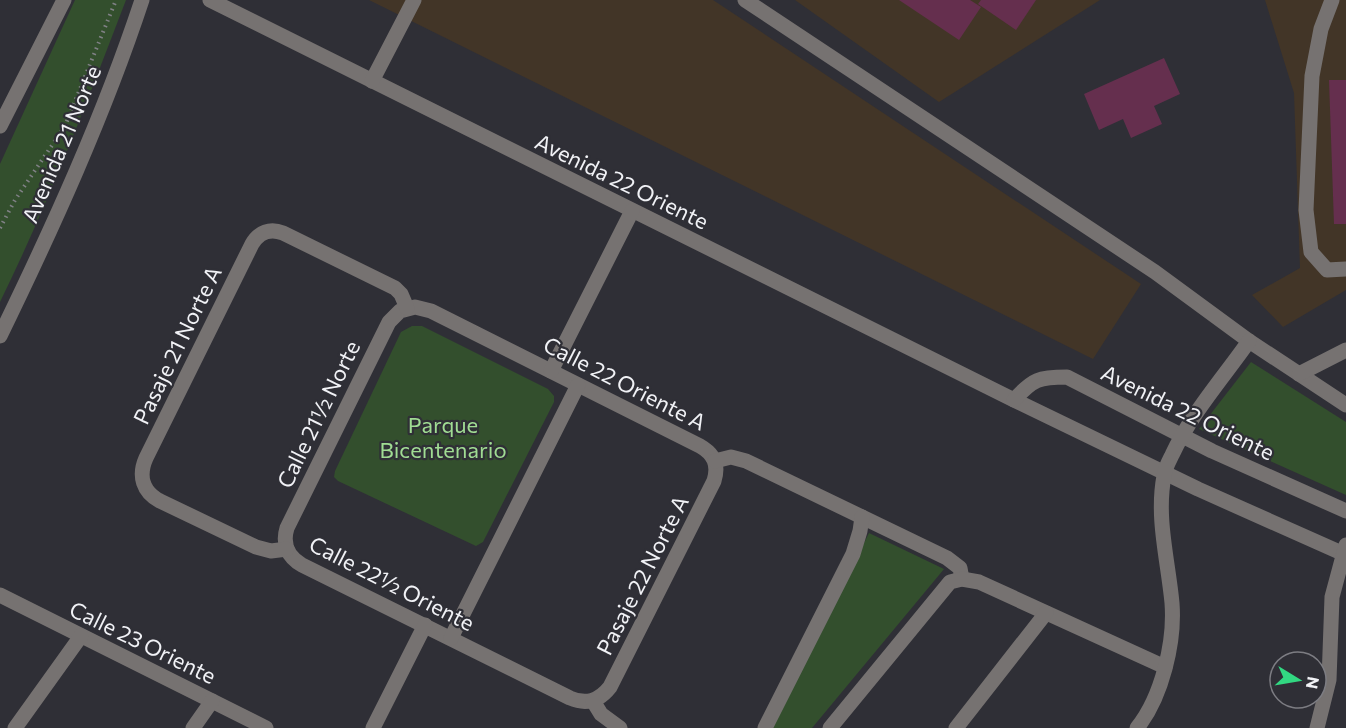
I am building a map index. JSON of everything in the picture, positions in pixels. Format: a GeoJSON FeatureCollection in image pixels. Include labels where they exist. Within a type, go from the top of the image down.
{"type":"FeatureCollection","features":[{"type":"Feature","properties":{"kind":"street"},"geometry":{"type":"LineString","coordinates":[[0,126],[64,0]]}},
{"type":"Feature","properties":{"kind":"street","name":"Avenida 21 Norte"},"geometry":{"type":"LineString","coordinates":[[0,336],[83,152],[142,0]]}},
{"type":"Feature","properties":{"kind":"street","name":"Avenida 22 Oriente"},"geometry":{"type":"LineString","coordinates":[[210,0],[1164,473],[1345,551]]}},
{"type":"Feature","properties":{"kind":"street"},"geometry":{"type":"LineString","coordinates":[[372,81],[414,0]]}},
{"type":"Feature","properties":{"kind":"street"},"geometry":{"type":"LineString","coordinates":[[745,0],[1155,272],[1249,341],[1346,405]]}},
{"type":"Feature","properties":{"kind":"street"},"geometry":{"type":"LineString","coordinates":[[1332,0],[1321,29],[1312,76],[1306,210],[1311,252],[1328,270],[1346,269]]}},
{"type":"Feature","properties":{"kind":"street"},"geometry":{"type":"LineString","coordinates":[[552,371],[632,211]]}},
{"type":"Feature","properties":{"kind":"street","name":"Pasaje 21 Norte A"},"geometry":{"type":"LineString","coordinates":[[143,484],[142,466],[252,244],[264,232],[270,230],[283,233],[395,288],[401,294],[407,308]]}},
{"type":"Feature","properties":{"kind":"street","name":"Calle 22 Oriente A"},"geometry":{"type":"LineString","coordinates":[[407,308],[415,307],[431,311],[552,371],[706,449],[715,461],[731,457],[746,461],[947,558],[960,568],[962,579]]}},
{"type":"Feature","properties":{"kind":"street","name":"Calle 21½ Norte"},"geometry":{"type":"LineString","coordinates":[[287,549],[285,535],[287,528],[389,322],[407,308]]}},
{"type":"Feature","properties":{"kind":"street"},"geometry":{"type":"LineString","coordinates":[[1137,728],[1144,720],[1157,693],[1165,668],[1172,605],[1160,507],[1164,473],[1181,435],[1249,341]]}},
{"type":"Feature","properties":{"kind":"street"},"geometry":{"type":"LineString","coordinates":[[1299,374],[1346,350]]}},
{"type":"Feature","properties":{"kind":"street","name":"Avenida 22 Oriente"},"geometry":{"type":"LineString","coordinates":[[1014,400],[1029,384],[1043,377],[1066,377],[1181,435],[1346,511]]}},
{"type":"Feature","properties":{"kind":"street"},"geometry":{"type":"LineString","coordinates":[[451,638],[578,385]]}},
{"type":"Feature","properties":{"kind":"street","name":"Pasaje 22 Norte A"},"geometry":{"type":"LineString","coordinates":[[593,701],[600,698],[610,687],[714,481],[715,461]]}},
{"type":"Feature","properties":{"kind":"street","name":"Calle 22½ Oriente"},"geometry":{"type":"LineString","coordinates":[[143,484],[153,497],[256,547],[272,551],[287,549],[296,561],[570,698],[585,702],[593,701]]}},
{"type":"Feature","properties":{"kind":"street"},"geometry":{"type":"LineString","coordinates":[[765,728],[853,554],[862,517]]}},
{"type":"Feature","properties":{"kind":"street"},"geometry":{"type":"LineString","coordinates":[[1317,728],[1329,680],[1332,597],[1345,551]]}},
{"type":"Feature","properties":{"kind":"street"},"geometry":{"type":"LineString","coordinates":[[830,728],[950,582],[962,579],[979,582],[1165,668]]}},
{"type":"Feature","properties":{"kind":"street","name":"Calle 23 Oriente"},"geometry":{"type":"LineString","coordinates":[[0,596],[266,728]]}},
{"type":"Feature","properties":{"kind":"street"},"geometry":{"type":"LineString","coordinates":[[956,728],[1046,613]]}},
{"type":"Feature","properties":{"kind":"street"},"geometry":{"type":"LineString","coordinates":[[373,728],[425,625]]}},
{"type":"Feature","properties":{"kind":"street"},"geometry":{"type":"LineString","coordinates":[[15,728],[81,636]]}},
{"type":"Feature","properties":{"kind":"street"},"geometry":{"type":"LineString","coordinates":[[193,728],[212,701]]}},
{"type":"Feature","properties":{"kind":"street"},"geometry":{"type":"LineString","coordinates":[[593,701],[601,714],[620,728]]}},
{"type":"Feature","properties":{"kind":"path"},"geometry":{"type":"LineString","coordinates":[[0,228],[15,200],[65,126],[116,0]]}},
{"type":"Feature","properties":{"kind":"shaded area"},"geometry":{"type":"Polygon","coordinates":[[[369,0],[713,0],[1141,284],[1093,359],[369,0]]]}},
{"type":"Feature","properties":{"kind":"shaded area"},"geometry":{"type":"Polygon","coordinates":[[[795,0],[1100,0],[939,102],[795,0]]]}},
{"type":"Feature","properties":{"kind":"shaded area"},"geometry":{"type":"Polygon","coordinates":[[[1265,0],[1346,0],[1346,290],[1283,327],[1252,295],[1300,268],[1294,93],[1265,0]]]}},
{"type":"Feature","properties":{"kind":"green space"},"geometry":{"type":"Polygon","coordinates":[[[75,0],[126,0],[51,190],[0,302],[0,164],[75,0]]]}},
{"type":"Feature","properties":{"kind":"green space","name":"Parque Bicentenario"},"geometry":{"type":"Polygon","coordinates":[[[412,326],[422,326],[548,389],[554,396],[554,402],[483,542],[476,546],[338,481],[334,477],[401,332],[412,326]]]}},
{"type":"Feature","properties":{"kind":"green space"},"geometry":{"type":"Polygon","coordinates":[[[1251,362],[1346,422],[1346,495],[1199,429],[1251,362]]]}},
{"type":"Feature","properties":{"kind":"green space"},"geometry":{"type":"Polygon","coordinates":[[[869,533],[944,569],[812,728],[771,728],[869,533]]]}},
{"type":"Feature","properties":{"kind":"building"},"geometry":{"type":"Polygon","coordinates":[[[899,0],[970,0],[981,7],[959,40],[899,0]]]}},
{"type":"Feature","properties":{"kind":"building"},"geometry":{"type":"Polygon","coordinates":[[[981,0],[1036,0],[1016,30],[978,4],[981,0]]]}},
{"type":"Feature","properties":{"kind":"building"},"geometry":{"type":"Polygon","coordinates":[[[1164,58],[1180,94],[1154,106],[1162,124],[1131,138],[1123,119],[1099,130],[1084,94],[1164,58]]]}},
{"type":"Feature","properties":{"kind":"building"},"geometry":{"type":"Polygon","coordinates":[[[1329,80],[1346,80],[1346,224],[1334,224],[1329,80]]]}}]}
